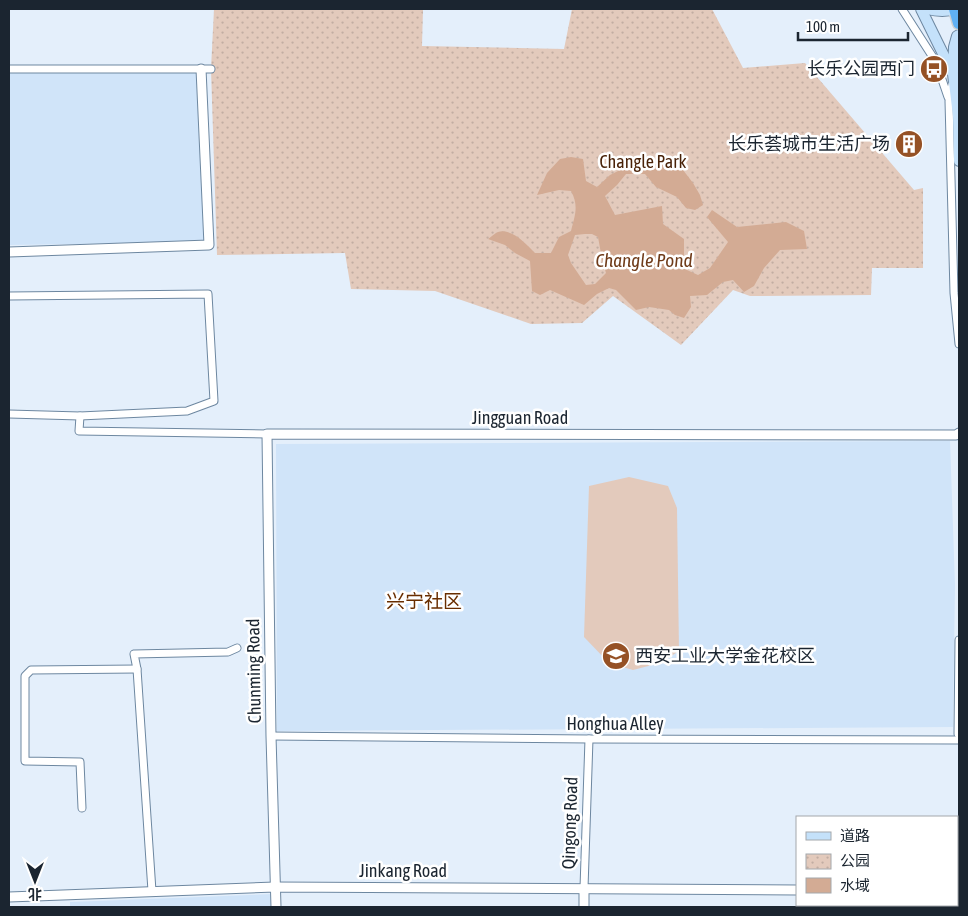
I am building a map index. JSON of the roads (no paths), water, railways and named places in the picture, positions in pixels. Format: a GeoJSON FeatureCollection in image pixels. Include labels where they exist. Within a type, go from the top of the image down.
{"type":"FeatureCollection","features":[{"type":"Feature","properties":{"kind":"highway"},"geometry":{"type":"LineString","coordinates":[[954,9],[959,23]]}},
{"type":"Feature","properties":{"kind":"main road"},"geometry":{"type":"LineString","coordinates":[[921,9],[953,74]]}},
{"type":"Feature","properties":{"kind":"main road"},"geometry":{"type":"LineString","coordinates":[[927,9],[935,11],[954,9]]}},
{"type":"Feature","properties":{"kind":"main road"},"geometry":{"type":"LineString","coordinates":[[959,35],[954,46],[953,74],[958,116],[959,161]]}},
{"type":"Feature","properties":{"kind":"street"},"geometry":{"type":"LineString","coordinates":[[902,9],[936,62],[949,101]]}},
{"type":"Feature","properties":{"kind":"street"},"geometry":{"type":"LineString","coordinates":[[9,69],[212,69]]}},
{"type":"Feature","properties":{"kind":"street"},"geometry":{"type":"LineString","coordinates":[[9,252],[209,245],[201,69]]}},
{"type":"Feature","properties":{"kind":"street"},"geometry":{"type":"LineString","coordinates":[[953,74],[949,101],[954,293],[959,344]]}},
{"type":"Feature","properties":{"kind":"street"},"geometry":{"type":"LineString","coordinates":[[9,296],[208,294],[214,401],[187,411],[80,416],[9,414]]}},
{"type":"Feature","properties":{"kind":"street","name":"Jingguan Road"},"geometry":{"type":"LineString","coordinates":[[80,416],[79,431],[266,434],[956,435],[959,433]]}},
{"type":"Feature","properties":{"kind":"street","name":"Chunming Road"},"geometry":{"type":"LineString","coordinates":[[266,434],[276,907]]}},
{"type":"Feature","properties":{"kind":"street"},"geometry":{"type":"LineString","coordinates":[[959,640],[959,735]]}},
{"type":"Feature","properties":{"kind":"street"},"geometry":{"type":"LineString","coordinates":[[152,891],[137,669],[134,654],[228,652],[237,648]]}},
{"type":"Feature","properties":{"kind":"street"},"geometry":{"type":"LineString","coordinates":[[82,808],[80,762],[25,761],[25,676],[31,670],[137,669]]}},
{"type":"Feature","properties":{"kind":"street","name":"Honghua Alley"},"geometry":{"type":"LineString","coordinates":[[271,736],[959,740]]}},
{"type":"Feature","properties":{"kind":"street","name":"Qingong Road"},"geometry":{"type":"LineString","coordinates":[[584,907],[589,739]]}},
{"type":"Feature","properties":{"kind":"street","name":"Jinkang Road"},"geometry":{"type":"LineString","coordinates":[[9,897],[275,887],[796,890]]}},
{"type":"Feature","properties":{"kind":"water","name":"Changle Pond"},"geometry":{"type":"Polygon","coordinates":[[[571,157],[583,159],[586,181],[597,187],[610,175],[628,166],[672,163],[683,170],[700,195],[703,205],[695,210],[686,208],[677,197],[656,187],[645,174],[626,174],[605,196],[615,215],[662,206],[663,224],[684,239],[684,255],[687,270],[698,275],[710,268],[728,242],[707,217],[712,210],[737,227],[786,222],[804,231],[807,249],[780,250],[764,268],[754,286],[744,292],[733,280],[723,282],[707,295],[690,296],[691,307],[684,318],[675,315],[669,310],[649,307],[636,310],[616,290],[609,288],[597,294],[584,305],[550,290],[540,295],[532,291],[530,261],[505,245],[488,239],[498,232],[508,232],[535,253],[551,253],[559,237],[571,231],[576,206],[571,191],[559,190],[537,195],[547,173],[560,159],[571,157]],[[592,234],[575,235],[568,255],[571,263],[586,285],[595,284],[606,273],[598,237],[592,234]]]}},
{"type":"Feature","properties":{"kind":"place","name":"长乐公园西门"},"geometry":{"type":"Point","coordinates":[934,69]}},
{"type":"Feature","properties":{"kind":"place","name":"长乐荟城市生活广场"},"geometry":{"type":"Point","coordinates":[909,144]}},
{"type":"Feature","properties":{"kind":"place","name":"西安工业大学金花校区"},"geometry":{"type":"Point","coordinates":[616,656]}},
{"type":"Feature","properties":{"kind":"district","name":"兴宁社区"},"geometry":{"type":"Point","coordinates":[424,601]}},
{"type":"Feature","properties":{"kind":"park label","name":"Changle Park"},"geometry":{"type":"Point","coordinates":[643,162]}}]}
